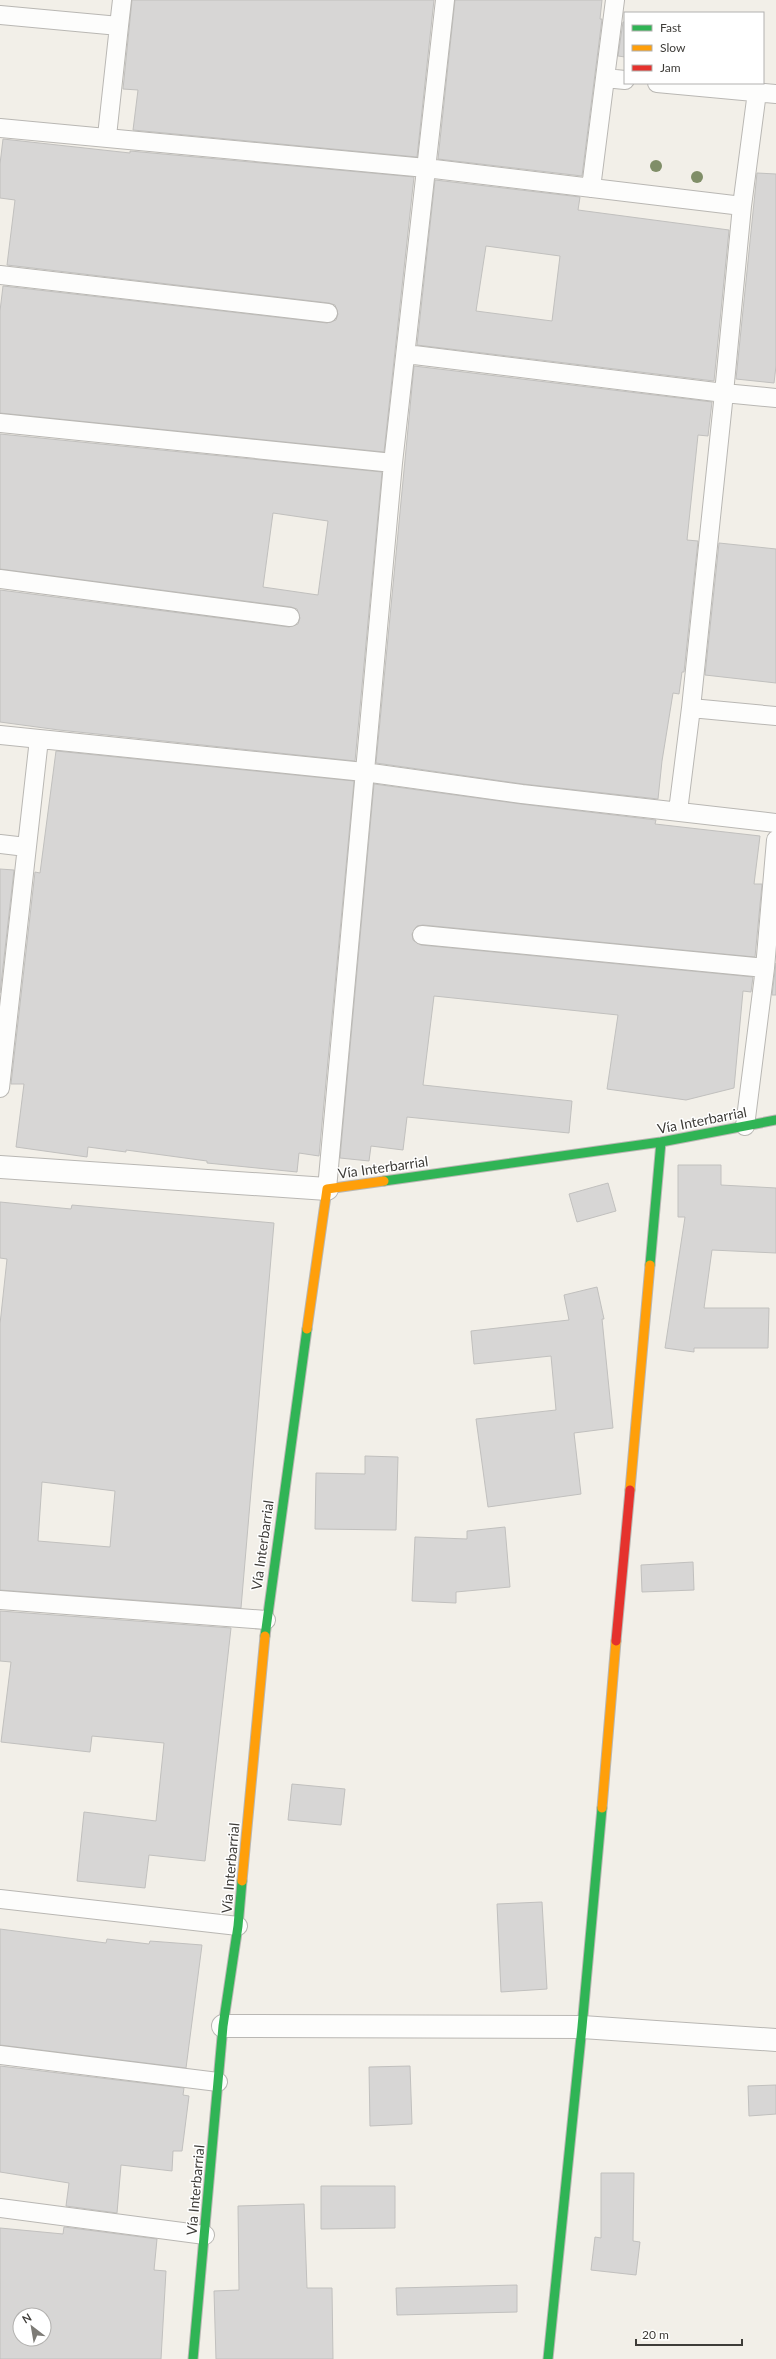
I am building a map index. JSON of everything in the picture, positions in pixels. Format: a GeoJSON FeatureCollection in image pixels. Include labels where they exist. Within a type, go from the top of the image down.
{"type":"FeatureCollection","features":[{"type":"Feature","properties":{"kind":"main road","name":"Vía Interbarrial"},"geometry":{"type":"LineString","coordinates":[[193,2359],[223,2026],[238,1926],[266,1620],[327,1188],[661,1142],[776,1120]]}},
{"type":"Feature","properties":{"kind":"main road"},"geometry":{"type":"LineString","coordinates":[[548,2359],[582,2027],[661,1142]]}},
{"type":"Feature","properties":{"kind":"street"},"geometry":{"type":"LineString","coordinates":[[0,1167],[327,1188]]}},
{"type":"Feature","properties":{"kind":"street"},"geometry":{"type":"LineString","coordinates":[[223,2026],[582,2027],[776,2040]]}},
{"type":"Feature","properties":{"kind":"lane"},"geometry":{"type":"LineString","coordinates":[[107,136],[122,0]]}},
{"type":"Feature","properties":{"kind":"lane"},"geometry":{"type":"LineString","coordinates":[[327,1188],[393,462],[445,0]]}},
{"type":"Feature","properties":{"kind":"lane"},"geometry":{"type":"LineString","coordinates":[[590,188],[615,0]]}},
{"type":"Feature","properties":{"kind":"lane"},"geometry":{"type":"LineString","coordinates":[[0,16],[119,26]]}},
{"type":"Feature","properties":{"kind":"lane"},"geometry":{"type":"LineString","coordinates":[[605,78],[624,80]]}},
{"type":"Feature","properties":{"kind":"lane"},"geometry":{"type":"LineString","coordinates":[[668,84],[776,94]]}},
{"type":"Feature","properties":{"kind":"lane"},"geometry":{"type":"LineString","coordinates":[[678,811],[691,708],[742,206],[757,92]]}},
{"type":"Feature","properties":{"kind":"lane"},"geometry":{"type":"LineString","coordinates":[[0,128],[107,136],[426,168],[742,206]]}},
{"type":"Feature","properties":{"kind":"lane"},"geometry":{"type":"LineString","coordinates":[[0,275],[328,313]]}},
{"type":"Feature","properties":{"kind":"lane"},"geometry":{"type":"LineString","coordinates":[[406,354],[776,398]]}},
{"type":"Feature","properties":{"kind":"lane"},"geometry":{"type":"LineString","coordinates":[[0,423],[393,462]]}},
{"type":"Feature","properties":{"kind":"lane"},"geometry":{"type":"LineString","coordinates":[[0,579],[290,617]]}},
{"type":"Feature","properties":{"kind":"lane"},"geometry":{"type":"LineString","coordinates":[[691,708],[776,716]]}},
{"type":"Feature","properties":{"kind":"lane"},"geometry":{"type":"LineString","coordinates":[[0,735],[364,772],[522,794],[776,823]]}},
{"type":"Feature","properties":{"kind":"lane"},"geometry":{"type":"LineString","coordinates":[[0,1088],[39,739]]}},
{"type":"Feature","properties":{"kind":"lane"},"geometry":{"type":"LineString","coordinates":[[745,1126],[765,968],[776,840]]}},
{"type":"Feature","properties":{"kind":"lane"},"geometry":{"type":"LineString","coordinates":[[0,844],[26,846]]}},
{"type":"Feature","properties":{"kind":"lane"},"geometry":{"type":"LineString","coordinates":[[422,935],[765,968]]}},
{"type":"Feature","properties":{"kind":"lane"},"geometry":{"type":"LineString","coordinates":[[0,1600],[266,1620]]}},
{"type":"Feature","properties":{"kind":"lane"},"geometry":{"type":"LineString","coordinates":[[0,1900],[238,1926]]}},
{"type":"Feature","properties":{"kind":"lane"},"geometry":{"type":"LineString","coordinates":[[0,2055],[218,2082]]}},
{"type":"Feature","properties":{"kind":"lane"},"geometry":{"type":"LineString","coordinates":[[0,2208],[205,2236]]}},
{"type":"Feature","properties":{"kind":"building"},"geometry":{"type":"Polygon","coordinates":[[[132,0],[434,0],[417,157],[133,130],[138,90],[123,89],[132,0]]]}},
{"type":"Feature","properties":{"kind":"building"},"geometry":{"type":"Polygon","coordinates":[[[455,0],[602,0],[600,19],[602,19],[582,176],[438,159],[455,0]]]}},
{"type":"Feature","properties":{"kind":"building"},"geometry":{"type":"Polygon","coordinates":[[[623,22],[624,22],[624,57],[618,56],[623,22]]]}},
{"type":"Feature","properties":{"kind":"building"},"geometry":{"type":"Polygon","coordinates":[[[3,139],[130,153],[130,151],[414,177],[384,452],[0,413],[0,311],[3,286],[327,323],[336,320],[338,314],[335,305],[329,303],[7,265],[15,200],[0,198],[0,164],[3,139]]]}},
{"type":"Feature","properties":{"kind":"building"},"geometry":{"type":"Polygon","coordinates":[[[757,173],[776,174],[776,366],[774,383],[736,379],[757,173]]]}},
{"type":"Feature","properties":{"kind":"building"},"geometry":{"type":"Polygon","coordinates":[[[435,180],[580,197],[578,210],[729,230],[714,381],[417,345],[435,180]],[[486,246],[476,311],[552,321],[560,256],[486,246]]]}},
{"type":"Feature","properties":{"kind":"building"},"geometry":{"type":"Polygon","coordinates":[[[414,366],[712,402],[708,436],[698,435],[687,540],[698,541],[684,672],[682,672],[679,694],[673,693],[662,761],[658,799],[523,784],[376,763],[414,366]]]}},
{"type":"Feature","properties":{"kind":"building"},"geometry":{"type":"Polygon","coordinates":[[[0,434],[382,472],[355,761],[59,730],[0,722],[0,590],[289,627],[298,624],[300,618],[297,609],[291,607],[0,569],[0,434]],[[273,513],[263,587],[318,595],[328,521],[273,513]]]}},
{"type":"Feature","properties":{"kind":"building"},"geometry":{"type":"Polygon","coordinates":[[[719,543],[776,549],[776,683],[705,675],[719,543]]]}},
{"type":"Feature","properties":{"kind":"building"},"geometry":{"type":"Polygon","coordinates":[[[56,751],[354,781],[319,1156],[299,1153],[297,1172],[207,1163],[207,1161],[126,1150],[126,1152],[88,1147],[87,1157],[16,1147],[24,1084],[11,1084],[35,872],[40,873],[56,751]]]}},
{"type":"Feature","properties":{"kind":"building"},"geometry":{"type":"Polygon","coordinates":[[[374,784],[521,804],[656,820],[655,824],[760,836],[754,884],[762,884],[755,957],[423,925],[417,926],[412,934],[413,940],[421,945],[753,977],[751,992],[743,991],[734,1088],[686,1100],[607,1089],[618,1015],[434,996],[423,1085],[572,1101],[569,1133],[407,1117],[403,1150],[371,1146],[369,1161],[340,1158],[374,784]]]}},
{"type":"Feature","properties":{"kind":"building"},"geometry":{"type":"Polygon","coordinates":[[[0,869],[14,870],[0,993],[0,869]]]}},
{"type":"Feature","properties":{"kind":"building"},"geometry":{"type":"Polygon","coordinates":[[[776,963],[776,995],[772,995],[776,963]]]}},
{"type":"Feature","properties":{"kind":"building"},"geometry":{"type":"Polygon","coordinates":[[[678,1165],[721,1165],[721,1185],[776,1188],[776,1253],[712,1250],[704,1308],[769,1308],[768,1348],[694,1348],[694,1352],[665,1348],[685,1217],[678,1217],[678,1165]]]}},
{"type":"Feature","properties":{"kind":"building"},"geometry":{"type":"Polygon","coordinates":[[[608,1183],[616,1211],[577,1222],[569,1194],[608,1183]]]}},
{"type":"Feature","properties":{"kind":"building"},"geometry":{"type":"Polygon","coordinates":[[[0,1202],[71,1209],[72,1205],[274,1223],[241,1608],[0,1590],[0,1324],[7,1259],[0,1258],[0,1202]],[[42,1482],[38,1541],[110,1547],[115,1491],[42,1482]]]}},
{"type":"Feature","properties":{"kind":"building"},"geometry":{"type":"Polygon","coordinates":[[[597,1287],[604,1319],[602,1319],[613,1428],[574,1433],[581,1494],[488,1507],[476,1419],[556,1410],[551,1356],[474,1364],[471,1331],[569,1320],[564,1295],[597,1287]]]}},
{"type":"Feature","properties":{"kind":"building"},"geometry":{"type":"Polygon","coordinates":[[[365,1456],[398,1457],[396,1530],[315,1529],[316,1473],[365,1474],[365,1456]]]}},
{"type":"Feature","properties":{"kind":"building"},"geometry":{"type":"Polygon","coordinates":[[[505,1527],[510,1587],[456,1592],[456,1603],[412,1601],[415,1537],[467,1539],[467,1531],[505,1527]]]}},
{"type":"Feature","properties":{"kind":"building"},"geometry":{"type":"Polygon","coordinates":[[[693,1562],[694,1590],[642,1592],[641,1565],[693,1562]]]}},
{"type":"Feature","properties":{"kind":"building"},"geometry":{"type":"Polygon","coordinates":[[[0,1611],[231,1628],[205,1861],[149,1855],[145,1888],[77,1881],[84,1812],[156,1821],[164,1743],[92,1736],[90,1752],[1,1742],[11,1662],[0,1661],[0,1611]]]}},
{"type":"Feature","properties":{"kind":"building"},"geometry":{"type":"Polygon","coordinates":[[[292,1784],[345,1789],[341,1825],[288,1820],[292,1784]]]}},
{"type":"Feature","properties":{"kind":"building"},"geometry":{"type":"Polygon","coordinates":[[[542,1902],[547,1989],[501,1992],[497,1904],[542,1902]]]}},
{"type":"Feature","properties":{"kind":"building"},"geometry":{"type":"Polygon","coordinates":[[[0,1929],[106,1943],[107,1939],[149,1944],[150,1941],[202,1945],[186,2068],[0,2045],[0,1929]]]}},
{"type":"Feature","properties":{"kind":"building"},"geometry":{"type":"Polygon","coordinates":[[[0,2066],[184,2088],[183,2095],[189,2096],[182,2151],[173,2151],[172,2171],[121,2165],[117,2213],[66,2206],[69,2183],[0,2172],[0,2066]]]}},
{"type":"Feature","properties":{"kind":"building"},"geometry":{"type":"Polygon","coordinates":[[[410,2066],[412,2124],[370,2126],[369,2067],[410,2066]]]}},
{"type":"Feature","properties":{"kind":"building"},"geometry":{"type":"Polygon","coordinates":[[[776,2085],[776,2114],[749,2116],[748,2086],[776,2085]]]}},
{"type":"Feature","properties":{"kind":"building"},"geometry":{"type":"Polygon","coordinates":[[[601,2173],[634,2173],[633,2241],[640,2242],[636,2275],[591,2270],[595,2237],[601,2238],[601,2173]]]}},
{"type":"Feature","properties":{"kind":"building"},"geometry":{"type":"Polygon","coordinates":[[[321,2186],[395,2186],[395,2228],[321,2229],[321,2186]]]}},
{"type":"Feature","properties":{"kind":"building"},"geometry":{"type":"Polygon","coordinates":[[[304,2204],[307,2288],[332,2288],[333,2359],[216,2359],[214,2291],[239,2290],[238,2206],[304,2204]]]}},
{"type":"Feature","properties":{"kind":"building"},"geometry":{"type":"Polygon","coordinates":[[[64,2227],[157,2239],[154,2270],[166,2271],[161,2359],[0,2359],[0,2228],[63,2234],[64,2227]]]}},
{"type":"Feature","properties":{"kind":"building"},"geometry":{"type":"Polygon","coordinates":[[[517,2285],[517,2312],[397,2315],[396,2288],[517,2285]]]}},
{"type":"Feature","properties":{"kind":"traffic: fast"},"geometry":{"type":"LineString","coordinates":[[384,1181],[661,1142],[776,1120]]}},
{"type":"Feature","properties":{"kind":"traffic: fast"},"geometry":{"type":"LineString","coordinates":[[650,1265],[661,1142]]}},
{"type":"Feature","properties":{"kind":"traffic: fast"},"geometry":{"type":"LineString","coordinates":[[265,1636],[307,1329]]}},
{"type":"Feature","properties":{"kind":"traffic: fast"},"geometry":{"type":"LineString","coordinates":[[548,2359],[582,2027],[602,1808]]}},
{"type":"Feature","properties":{"kind":"traffic: fast"},"geometry":{"type":"LineString","coordinates":[[193,2359],[223,2026],[238,1926],[242,1881]]}},
{"type":"Feature","properties":{"kind":"traffic: slow"},"geometry":{"type":"LineString","coordinates":[[307,1329],[327,1189],[384,1181]]}},
{"type":"Feature","properties":{"kind":"traffic: slow"},"geometry":{"type":"LineString","coordinates":[[630,1490],[650,1265]]}},
{"type":"Feature","properties":{"kind":"traffic: slow"},"geometry":{"type":"LineString","coordinates":[[242,1881],[265,1636]]}},
{"type":"Feature","properties":{"kind":"traffic: slow"},"geometry":{"type":"LineString","coordinates":[[602,1808],[616,1641]]}},
{"type":"Feature","properties":{"kind":"traffic: jam"},"geometry":{"type":"LineString","coordinates":[[616,1641],[630,1490]]}}]}
